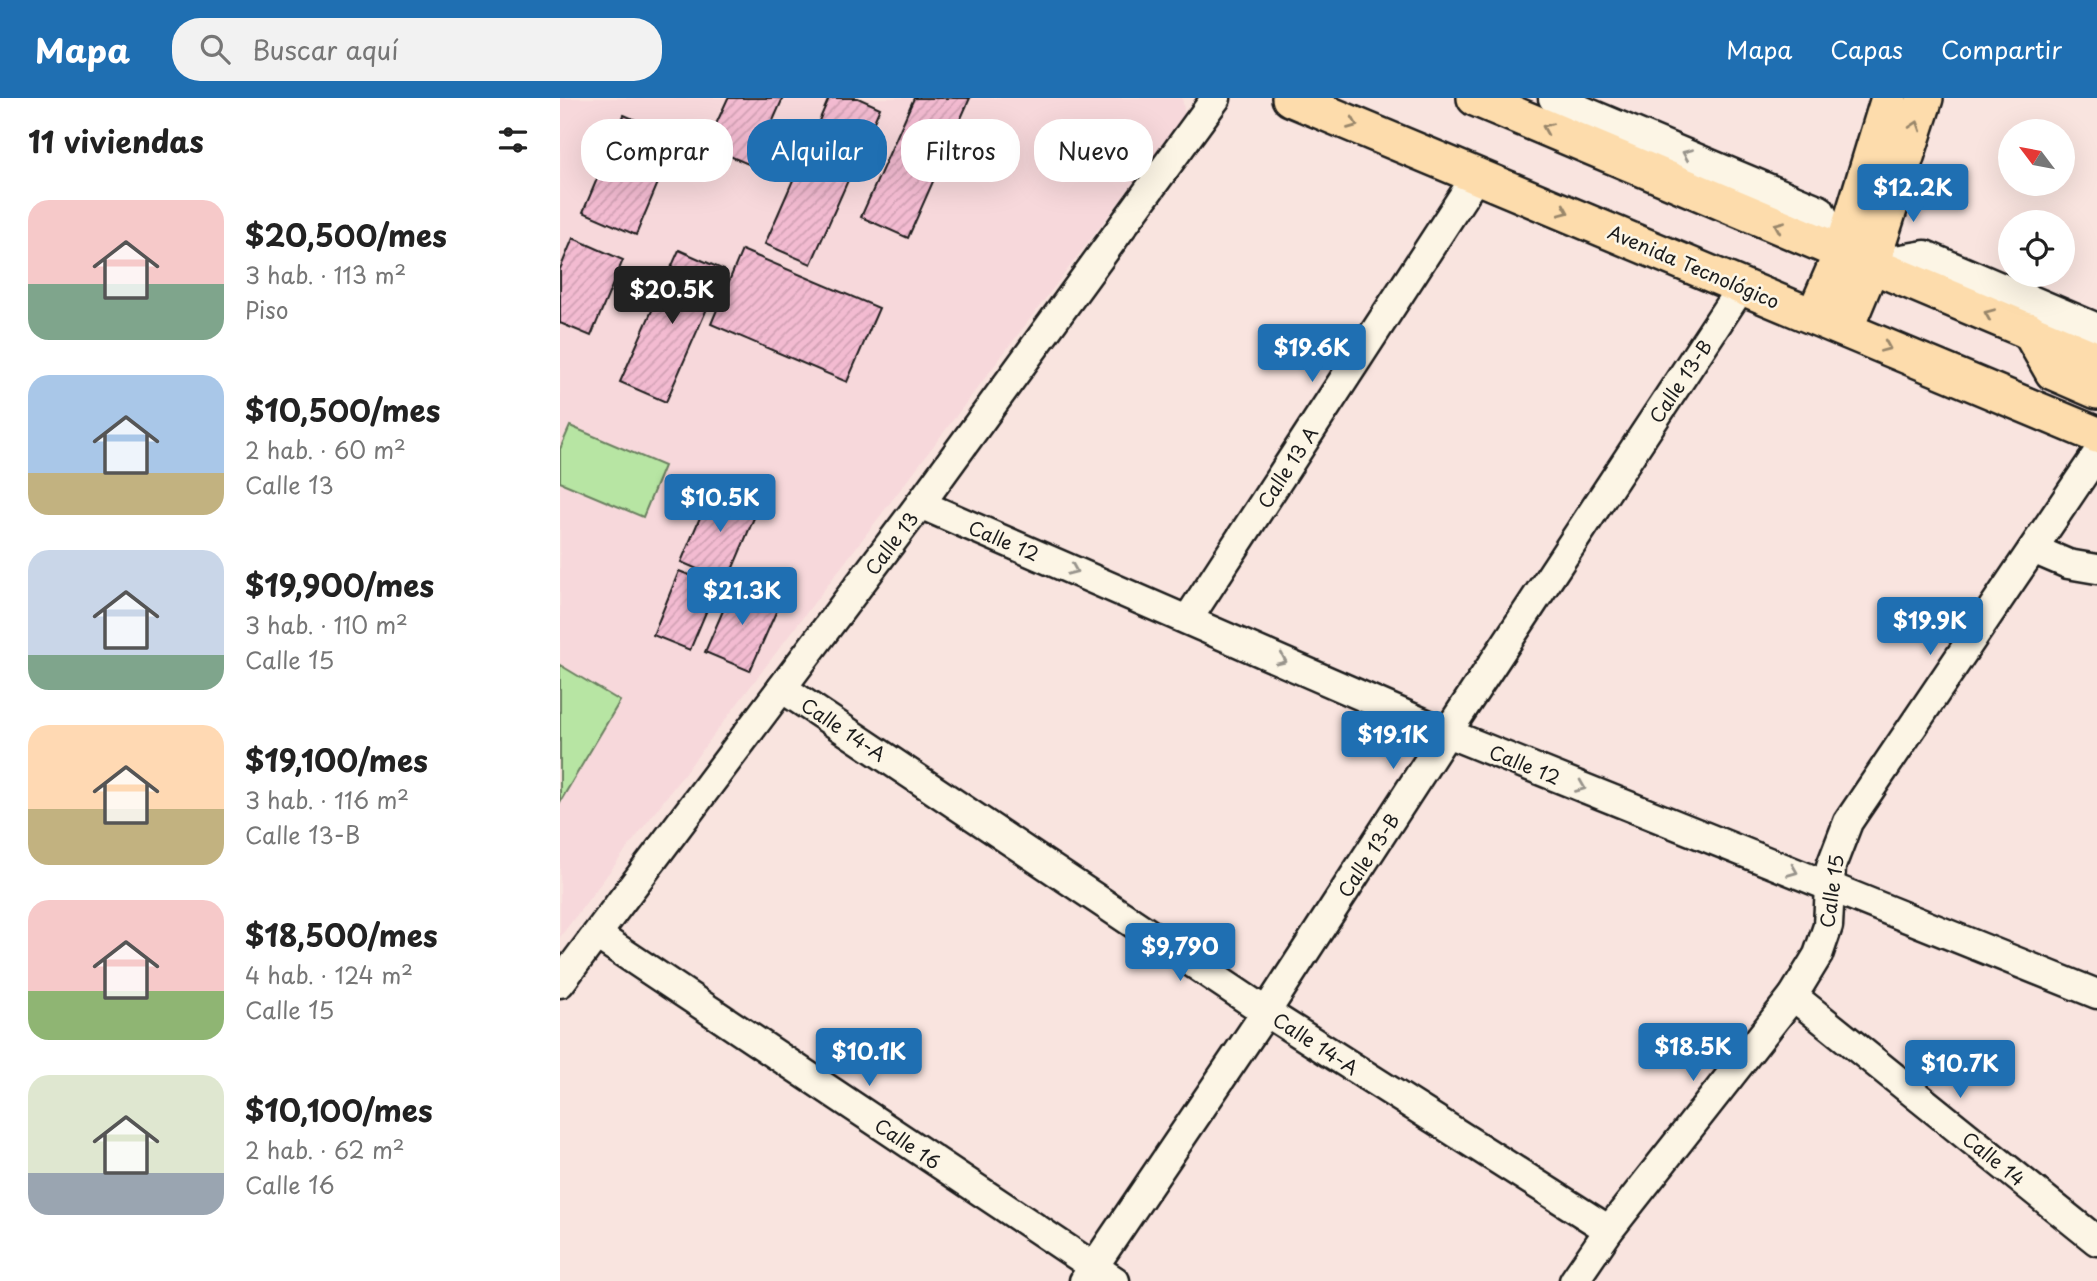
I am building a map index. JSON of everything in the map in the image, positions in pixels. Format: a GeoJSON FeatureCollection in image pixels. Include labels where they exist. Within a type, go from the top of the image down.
{"type":"FeatureCollection","features":[{"type":"Feature","properties":{"kind":"main road","name":"Avenida Tecnológico"},"geometry":{"type":"LineString","coordinates":[[1290,98],[2097,435]]}},
{"type":"Feature","properties":{"kind":"main road"},"geometry":{"type":"LineString","coordinates":[[1475,98],[1717,183],[1856,258],[2097,360]]}},
{"type":"Feature","properties":{"kind":"main road"},"geometry":{"type":"LineString","coordinates":[[1856,258],[1889,98]]}},
{"type":"Feature","properties":{"kind":"main road"},"geometry":{"type":"LineString","coordinates":[[1830,323],[1925,98]]}},
{"type":"Feature","properties":{"kind":"main road"},"geometry":{"type":"LineString","coordinates":[[2029,330],[2053,372],[2097,391]]}},
{"type":"Feature","properties":{"kind":"street","name":"Calle 13"},"geometry":{"type":"LineString","coordinates":[[560,984],[920,504],[1216,98]]}},
{"type":"Feature","properties":{"kind":"street"},"geometry":{"type":"LineString","coordinates":[[1553,98],[1717,183]]}},
{"type":"Feature","properties":{"kind":"street","name":"Calle 13 A"},"geometry":{"type":"LineString","coordinates":[[1188,619],[1477,175]]}},
{"type":"Feature","properties":{"kind":"street"},"geometry":{"type":"LineString","coordinates":[[1856,258],[1925,255],[2097,328]]}},
{"type":"Feature","properties":{"kind":"street","name":"Calle 13-B"},"geometry":{"type":"LineString","coordinates":[[1097,1276],[1447,733],[1742,286]]}},
{"type":"Feature","properties":{"kind":"street","name":"Calle 15"},"geometry":{"type":"LineString","coordinates":[[1574,1281],[1609,1230],[1793,996],[1818,955],[1828,926],[1831,866],[1848,822],[2097,454]]}},
{"type":"Feature","properties":{"kind":"street","name":"Calle 12"},"geometry":{"type":"LineString","coordinates":[[920,504],[1447,733],[2097,994]]}},
{"type":"Feature","properties":{"kind":"street"},"geometry":{"type":"LineString","coordinates":[[2033,549],[2068,564],[2097,569]]}},
{"type":"Feature","properties":{"kind":"street","name":"Calle 14-A"},"geometry":{"type":"LineString","coordinates":[[782,688],[1266,1012],[1609,1230]]}},
{"type":"Feature","properties":{"kind":"street","name":"Calle 16"},"geometry":{"type":"LineString","coordinates":[[597,935],[1097,1276]]}},
{"type":"Feature","properties":{"kind":"street","name":"Calle 14"},"geometry":{"type":"LineString","coordinates":[[1793,996],[2097,1241]]}},
{"type":"Feature","properties":{"kind":"shaded area"},"geometry":{"type":"Polygon","coordinates":[[[560,98],[1182,98],[1185,115],[1153,157],[1153,119],[1034,119],[1034,182],[1134,182],[560,937],[560,98]]]}},
{"type":"Feature","properties":{"kind":"green space"},"geometry":{"type":"Polygon","coordinates":[[[570,426],[664,466],[643,517],[560,482],[560,449],[570,426]]]}},
{"type":"Feature","properties":{"kind":"green space"},"geometry":{"type":"Polygon","coordinates":[[[560,665],[620,701],[560,802],[560,665]]]}},
{"type":"Feature","properties":{"kind":"building"},"geometry":{"type":"Polygon","coordinates":[[[728,98],[783,98],[774,119],[747,119],[747,163],[733,157],[733,119],[718,119],[728,98]]]}},
{"type":"Feature","properties":{"kind":"building"},"geometry":{"type":"Polygon","coordinates":[[[829,98],[858,98],[880,108],[875,119],[820,119],[829,98]]]}},
{"type":"Feature","properties":{"kind":"building"},"geometry":{"type":"Polygon","coordinates":[[[914,98],[970,98],[961,119],[905,119],[914,98]]]}},
{"type":"Feature","properties":{"kind":"building"},"geometry":{"type":"Polygon","coordinates":[[[901,127],[901,182],[933,182],[908,238],[861,217],[877,182],[887,182],[887,159],[901,127]]]}},
{"type":"Feature","properties":{"kind":"building"},"geometry":{"type":"Polygon","coordinates":[[[596,182],[658,182],[636,235],[583,212],[596,182]]]}},
{"type":"Feature","properties":{"kind":"building"},"geometry":{"type":"Polygon","coordinates":[[[792,182],[847,182],[811,264],[765,244],[792,182]]]}},
{"type":"Feature","properties":{"kind":"building"},"geometry":{"type":"Polygon","coordinates":[[[573,238],[623,260],[591,336],[560,323],[560,269],[573,238]]]}},
{"type":"Feature","properties":{"kind":"building"},"geometry":{"type":"Polygon","coordinates":[[[679,250],[724,270],[666,402],[620,382],[679,250]]]}},
{"type":"Feature","properties":{"kind":"building"},"geometry":{"type":"Polygon","coordinates":[[[742,250],[879,308],[847,382],[711,324],[742,250]]]}},
{"type":"Feature","properties":{"kind":"building"},"geometry":{"type":"Polygon","coordinates":[[[713,487],[759,506],[727,582],[681,562],[713,487]]]}},
{"type":"Feature","properties":{"kind":"building"},"geometry":{"type":"Polygon","coordinates":[[[679,571],[717,586],[690,650],[653,635],[679,571]]]}},
{"type":"Feature","properties":{"kind":"building"},"geometry":{"type":"Polygon","coordinates":[[[735,583],[780,603],[750,671],[705,652],[735,583]]]}}]}
